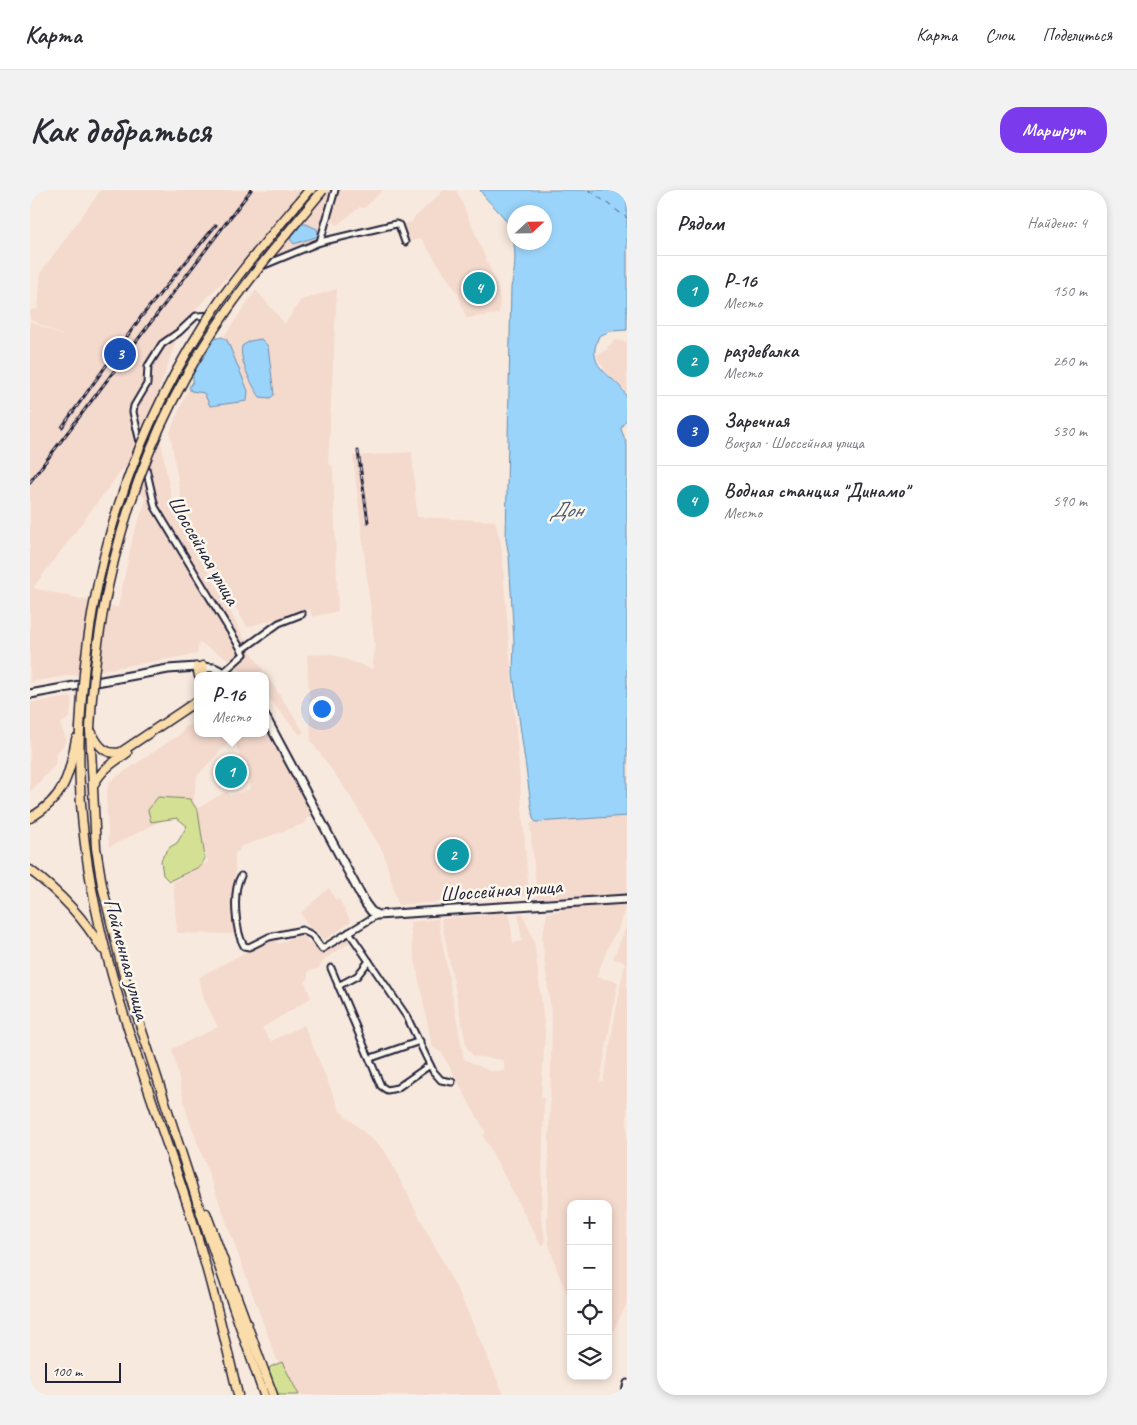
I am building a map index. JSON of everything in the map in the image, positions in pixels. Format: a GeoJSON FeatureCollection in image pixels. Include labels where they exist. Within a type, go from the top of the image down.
{"type":"FeatureCollection","features":[{"type":"Feature","properties":{"kind":"main road"},"geometry":{"type":"LineString","coordinates":[[30,818],[52,802],[66,783],[77,733],[80,729],[84,656],[96,584],[119,498],[150,421],[186,354],[222,299],[309,190]]}},
{"type":"Feature","properties":{"kind":"main road","name":"Пойменная улица"},"geometry":{"type":"LineString","coordinates":[[192,1182],[134,1010],[113,934],[96,848],[90,729],[95,658],[107,586],[129,501],[159,428],[195,361],[230,306],[323,190]]}},
{"type":"Feature","properties":{"kind":"main road"},"geometry":{"type":"LineString","coordinates":[[199,672],[200,667]]}},
{"type":"Feature","properties":{"kind":"main road"},"geometry":{"type":"LineString","coordinates":[[200,667],[202,672]]}},
{"type":"Feature","properties":{"kind":"main road"},"geometry":{"type":"LineString","coordinates":[[30,694],[168,669],[200,667],[223,672]]}},
{"type":"Feature","properties":{"kind":"main road"},"geometry":{"type":"LineString","coordinates":[[90,729],[102,748],[109,753],[121,752],[194,703]]}},
{"type":"Feature","properties":{"kind":"main road"},"geometry":{"type":"LineString","coordinates":[[93,788],[98,776],[114,761],[194,709]]}},
{"type":"Feature","properties":{"kind":"main road"},"geometry":{"type":"LineString","coordinates":[[269,723],[365,903],[377,915]]}},
{"type":"Feature","properties":{"kind":"main road","name":"Пойменная улица"},"geometry":{"type":"LineString","coordinates":[[80,729],[79,771],[84,849],[100,931],[131,1041],[212,1282],[225,1342]]}},
{"type":"Feature","properties":{"kind":"main road"},"geometry":{"type":"LineString","coordinates":[[30,870],[67,902],[84,922],[102,948],[114,982]]}},
{"type":"Feature","properties":{"kind":"main road","name":"Шоссейная улица"},"geometry":{"type":"LineString","coordinates":[[377,915],[627,899]]}},
{"type":"Feature","properties":{"kind":"main road"},"geometry":{"type":"LineString","coordinates":[[192,1182],[264,1395]]}},
{"type":"Feature","properties":{"kind":"main road"},"geometry":{"type":"LineString","coordinates":[[192,1182],[202,1203],[273,1395]]}},
{"type":"Feature","properties":{"kind":"main road"},"geometry":{"type":"LineString","coordinates":[[225,1342],[234,1395]]}},
{"type":"Feature","properties":{"kind":"main road"},"geometry":{"type":"LineString","coordinates":[[225,1342],[238,1395]]}},
{"type":"Feature","properties":{"kind":"street"},"geometry":{"type":"LineString","coordinates":[[320,242],[334,190]]}},
{"type":"Feature","properties":{"kind":"street","name":"Шоссейная улица"},"geometry":{"type":"LineString","coordinates":[[243,652],[155,507],[134,419],[134,406],[147,384],[148,366],[164,342],[179,332],[196,316],[216,315],[249,273],[276,259],[320,242],[396,224],[405,242]]}},
{"type":"Feature","properties":{"kind":"street"},"geometry":{"type":"LineString","coordinates":[[229,672],[243,652],[284,620],[302,614]]}},
{"type":"Feature","properties":{"kind":"street","name":"Шоссейная улица"},"geometry":{"type":"LineString","coordinates":[[241,876],[237,883],[237,919],[240,940],[244,946],[249,947],[276,935],[302,930],[312,935],[322,949],[377,915]]}},
{"type":"Feature","properties":{"kind":"street"},"geometry":{"type":"LineString","coordinates":[[349,932],[407,1017],[435,1075],[441,1080],[452,1082]]}},
{"type":"Feature","properties":{"kind":"street"},"geometry":{"type":"LineString","coordinates":[[338,986],[357,976],[369,961]]}},
{"type":"Feature","properties":{"kind":"street"},"geometry":{"type":"LineString","coordinates":[[331,968],[371,1058],[375,1076],[387,1090],[397,1088],[430,1065]]}},
{"type":"Feature","properties":{"kind":"street"},"geometry":{"type":"LineString","coordinates":[[371,1058],[420,1041]]}},
{"type":"Feature","properties":{"kind":"street"},"geometry":{"type":"LineString","coordinates":[[624,1395],[627,1383]]}},
{"type":"Feature","properties":{"kind":"shaded area"},"geometry":{"type":"Polygon","coordinates":[[[101,190],[383,190],[364,208],[360,207],[337,225],[332,221],[320,232],[316,242],[270,260],[255,249],[182,323],[159,390],[160,437],[172,501],[252,653],[265,672],[242,672],[230,660],[199,643],[197,654],[30,682],[30,413],[34,414],[30,411],[30,321],[71,340],[30,319],[30,310],[38,309],[41,272],[101,190]],[[124,467],[33,588],[120,608],[118,607],[133,536],[146,500],[124,467]]]}},
{"type":"Feature","properties":{"kind":"shaded area"},"geometry":{"type":"Polygon","coordinates":[[[444,190],[457,191],[496,283],[500,299],[499,314],[466,318],[458,294],[421,238],[409,242],[403,224],[412,222],[444,190]]]}},
{"type":"Feature","properties":{"kind":"shaded area"},"geometry":{"type":"Polygon","coordinates":[[[337,289],[328,462],[333,467],[338,611],[312,617],[310,609],[247,627],[203,550],[181,499],[170,432],[189,387],[256,290],[285,324],[301,300],[337,289]]]}},
{"type":"Feature","properties":{"kind":"shaded area"},"geometry":{"type":"Polygon","coordinates":[[[615,340],[627,342],[627,392],[607,373],[596,356],[608,349],[607,347],[615,340]]]}},
{"type":"Feature","properties":{"kind":"shaded area"},"geometry":{"type":"Polygon","coordinates":[[[412,452],[417,517],[495,521],[501,543],[529,896],[398,905],[384,854],[349,794],[311,741],[307,655],[331,654],[372,669],[375,648],[353,456],[412,452]]]}},
{"type":"Feature","properties":{"kind":"shaded area"},"geometry":{"type":"Polygon","coordinates":[[[269,679],[304,732],[300,735],[269,699],[269,679]]]}},
{"type":"Feature","properties":{"kind":"shaded area"},"geometry":{"type":"Polygon","coordinates":[[[72,697],[70,717],[60,724],[67,740],[56,754],[55,765],[30,792],[30,703],[72,697]]]}},
{"type":"Feature","properties":{"kind":"shaded area"},"geometry":{"type":"Polygon","coordinates":[[[194,725],[194,737],[233,737],[197,776],[193,805],[109,847],[106,798],[109,782],[179,735],[185,727],[194,725]]]}},
{"type":"Feature","properties":{"kind":"shaded area"},"geometry":{"type":"Polygon","coordinates":[[[269,731],[313,816],[306,819],[306,823],[240,847],[239,851],[235,853],[235,934],[177,933],[173,882],[208,862],[195,810],[227,791],[230,796],[250,789],[248,778],[232,784],[223,762],[240,756],[235,742],[243,737],[269,737],[269,731]]]}},
{"type":"Feature","properties":{"kind":"shaded area"},"geometry":{"type":"Polygon","coordinates":[[[627,816],[627,895],[537,898],[530,825],[534,821],[627,816]]]}},
{"type":"Feature","properties":{"kind":"shaded area"},"geometry":{"type":"Polygon","coordinates":[[[329,888],[336,900],[339,899],[351,922],[324,940],[315,929],[311,931],[301,913],[329,888]]]}},
{"type":"Feature","properties":{"kind":"shaded area"},"geometry":{"type":"Polygon","coordinates":[[[623,905],[625,909],[617,932],[612,938],[596,977],[618,982],[600,1081],[603,1082],[625,962],[613,959],[627,925],[627,1303],[612,1334],[612,1200],[567,1200],[567,1294],[549,1244],[547,1227],[552,1022],[542,938],[547,913],[560,911],[564,908],[623,905]]]}},
{"type":"Feature","properties":{"kind":"shaded area"},"geometry":{"type":"Polygon","coordinates":[[[509,912],[513,943],[522,941],[518,914],[522,913],[534,940],[545,1032],[541,1097],[544,1098],[544,1106],[541,1220],[545,1244],[541,1246],[483,1135],[486,1133],[442,1053],[432,1047],[412,944],[410,922],[438,919],[464,1059],[489,1071],[504,1071],[504,1060],[473,1056],[467,1048],[441,919],[509,912]]]}},
{"type":"Feature","properties":{"kind":"shaded area"},"geometry":{"type":"Polygon","coordinates":[[[302,932],[308,943],[314,941],[322,954],[347,936],[352,941],[325,959],[318,969],[308,971],[308,980],[305,982],[311,998],[262,1028],[271,1041],[304,1025],[340,1111],[385,1151],[462,1299],[504,1395],[292,1395],[273,1350],[187,1114],[172,1049],[218,1027],[204,999],[199,977],[274,937],[279,944],[302,932]]]}},
{"type":"Feature","properties":{"kind":"green space"},"geometry":{"type":"Polygon","coordinates":[[[158,797],[190,799],[198,811],[205,858],[201,866],[169,881],[163,875],[161,861],[170,847],[177,843],[187,826],[177,818],[151,822],[148,810],[158,797]]]}},
{"type":"Feature","properties":{"kind":"green space"},"geometry":{"type":"Polygon","coordinates":[[[282,1362],[299,1395],[276,1395],[269,1371],[270,1367],[282,1362]]]}},
{"type":"Feature","properties":{"kind":"water","name":"Дон"},"geometry":{"type":"Polygon","coordinates":[[[480,190],[627,190],[627,330],[611,331],[599,336],[595,348],[595,358],[604,372],[618,384],[627,399],[627,419],[621,429],[627,445],[627,816],[536,822],[533,819],[513,674],[514,642],[509,556],[506,539],[511,287],[514,250],[552,250],[552,205],[507,205],[507,223],[480,190]]]}},
{"type":"Feature","properties":{"kind":"water"},"geometry":{"type":"Polygon","coordinates":[[[302,224],[317,229],[319,236],[294,244],[290,239],[302,224]]]}},
{"type":"Feature","properties":{"kind":"water"},"geometry":{"type":"Polygon","coordinates":[[[222,337],[227,340],[248,391],[247,401],[210,406],[204,393],[191,391],[189,387],[193,382],[193,369],[204,357],[210,344],[217,338],[222,337]]]}},
{"type":"Feature","properties":{"kind":"water"},"geometry":{"type":"Polygon","coordinates":[[[261,339],[268,346],[274,395],[270,398],[260,397],[250,379],[242,358],[242,346],[250,341],[261,339]]]}},
{"type":"Feature","properties":{"kind":"ferry route"},"geometry":{"type":"LineString","coordinates":[[589,190],[627,218]]}},
{"type":"Feature","properties":{"kind":"railway"},"geometry":{"type":"LineString","coordinates":[[30,482],[251,190]]}},
{"type":"Feature","properties":{"kind":"railway"},"geometry":{"type":"LineString","coordinates":[[62,427],[141,317],[216,225]]}},
{"type":"Feature","properties":{"kind":"railway"},"geometry":{"type":"LineString","coordinates":[[358,451],[368,522]]}},
{"type":"Feature","properties":{"kind":"place","name":"Водная станция \"Динамо\""},"geometry":{"type":"Point","coordinates":[479,288]}},
{"type":"Feature","properties":{"kind":"place","name":"Заречная"},"geometry":{"type":"Point","coordinates":[120,354]}},
{"type":"Feature","properties":{"kind":"place","name":"Р-16"},"geometry":{"type":"Point","coordinates":[231,772]}},
{"type":"Feature","properties":{"kind":"place","name":"раздевалка"},"geometry":{"type":"Point","coordinates":[453,855]}}]}
